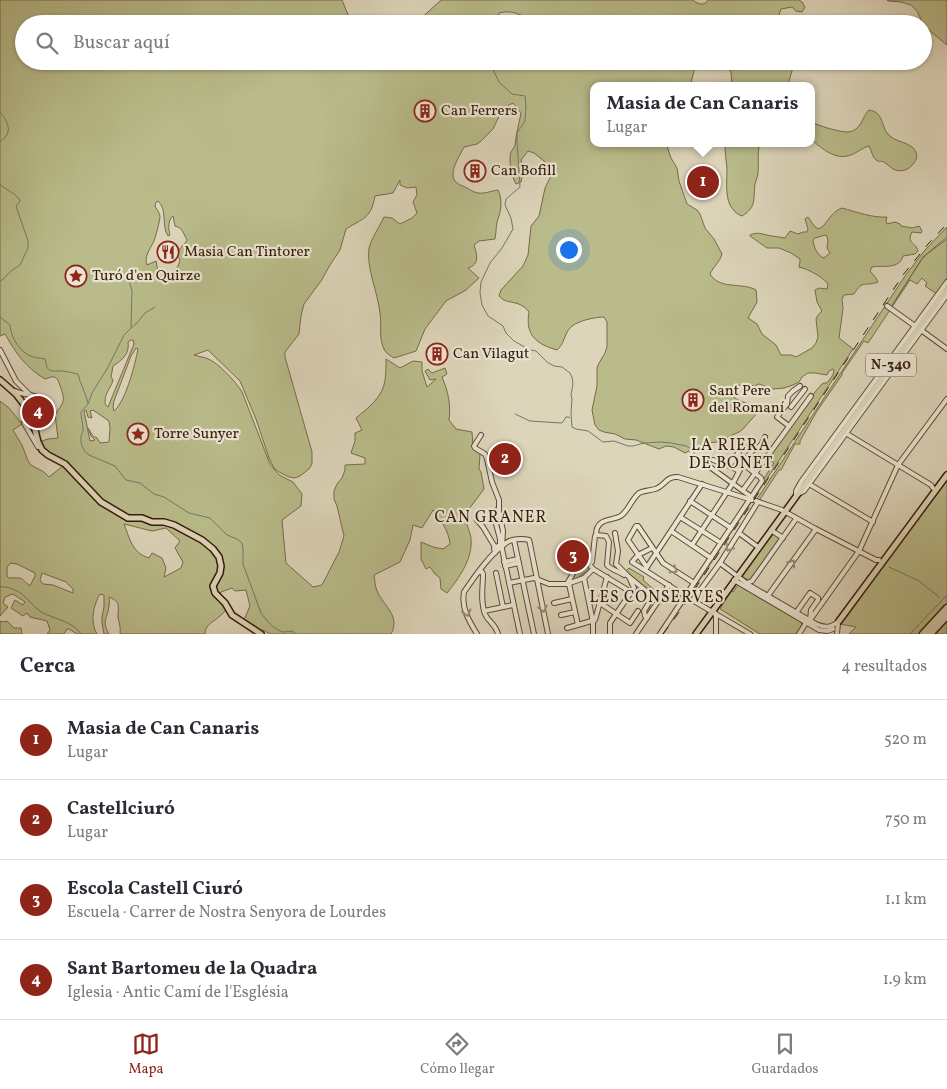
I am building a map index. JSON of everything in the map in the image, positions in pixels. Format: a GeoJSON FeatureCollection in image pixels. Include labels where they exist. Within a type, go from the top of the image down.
{"type":"FeatureCollection","features":[{"type":"Feature","properties":{"kind":"highway"},"geometry":{"type":"LineString","coordinates":[[923,634],[947,608]]}},
{"type":"Feature","properties":{"kind":"highway"},"geometry":{"type":"LineString","coordinates":[[930,634],[947,616]]}},
{"type":"Feature","properties":{"kind":"main road","name":"N-340"},"geometry":{"type":"LineString","coordinates":[[696,634],[784,512],[806,486],[947,289]]}},
{"type":"Feature","properties":{"kind":"main road"},"geometry":{"type":"LineString","coordinates":[[0,379],[24,403],[39,445],[45,453],[64,463],[101,502],[131,519],[144,518],[151,522],[165,522],[174,525],[210,546],[217,554],[221,564],[214,586],[214,593],[224,602],[232,615],[261,634]]}},
{"type":"Feature","properties":{"kind":"main road"},"geometry":{"type":"LineString","coordinates":[[839,622],[880,562],[935,488],[947,475]]}},
{"type":"Feature","properties":{"kind":"street"},"geometry":{"type":"LineString","coordinates":[[796,496],[796,491],[803,480],[947,282]]}},
{"type":"Feature","properties":{"kind":"street"},"geometry":{"type":"LineString","coordinates":[[939,300],[947,294]]}},
{"type":"Feature","properties":{"kind":"street"},"geometry":{"type":"LineString","coordinates":[[935,488],[844,432],[947,294]]}},
{"type":"Feature","properties":{"kind":"street"},"geometry":{"type":"LineString","coordinates":[[887,306],[915,326]]}},
{"type":"Feature","properties":{"kind":"street"},"geometry":{"type":"LineString","coordinates":[[921,330],[947,349]]}},
{"type":"Feature","properties":{"kind":"street"},"geometry":{"type":"LineString","coordinates":[[0,350],[16,382],[30,395]]}},
{"type":"Feature","properties":{"kind":"street"},"geometry":{"type":"LineString","coordinates":[[0,379],[16,392],[43,400],[44,415],[35,431],[43,454],[57,461]]}},
{"type":"Feature","properties":{"kind":"street"},"geometry":{"type":"LineString","coordinates":[[789,426],[777,417],[789,405],[802,388],[793,391],[788,396],[789,405],[799,412]]}},
{"type":"Feature","properties":{"kind":"street"},"geometry":{"type":"LineString","coordinates":[[742,490],[811,396]]}},
{"type":"Feature","properties":{"kind":"street"},"geometry":{"type":"LineString","coordinates":[[798,634],[859,551],[898,465],[947,398]]}},
{"type":"Feature","properties":{"kind":"street"},"geometry":{"type":"LineString","coordinates":[[42,412],[44,404]]}},
{"type":"Feature","properties":{"kind":"street"},"geometry":{"type":"LineString","coordinates":[[24,423],[28,429],[35,431]]}},
{"type":"Feature","properties":{"kind":"street"},"geometry":{"type":"LineString","coordinates":[[481,435],[474,446],[486,456],[489,462],[491,479],[496,491],[503,528],[504,544],[502,553],[520,634]]}},
{"type":"Feature","properties":{"kind":"street"},"geometry":{"type":"LineString","coordinates":[[692,545],[748,456],[762,445],[765,437]]}},
{"type":"Feature","properties":{"kind":"street"},"geometry":{"type":"LineString","coordinates":[[724,464],[732,462],[741,449],[752,447],[754,450]]}},
{"type":"Feature","properties":{"kind":"street"},"geometry":{"type":"LineString","coordinates":[[713,460],[739,471]]}},
{"type":"Feature","properties":{"kind":"street"},"geometry":{"type":"LineString","coordinates":[[703,462],[750,496],[754,501]]}},
{"type":"Feature","properties":{"kind":"street"},"geometry":{"type":"LineString","coordinates":[[660,634],[720,562],[739,533],[762,480],[743,464]]}},
{"type":"Feature","properties":{"kind":"street"},"geometry":{"type":"LineString","coordinates":[[509,583],[536,578],[554,585],[568,584],[584,578],[592,567],[595,536],[602,523],[620,517],[640,493],[657,488],[671,477],[678,477],[702,484],[780,509],[880,562]]}},
{"type":"Feature","properties":{"kind":"street"},"geometry":{"type":"LineString","coordinates":[[803,480],[801,484],[873,522]]}},
{"type":"Feature","properties":{"kind":"street"},"geometry":{"type":"LineString","coordinates":[[646,568],[702,484]]}},
{"type":"Feature","properties":{"kind":"street"},"geometry":{"type":"LineString","coordinates":[[690,598],[694,583],[731,528],[754,501]]}},
{"type":"Feature","properties":{"kind":"street"},"geometry":{"type":"LineString","coordinates":[[690,502],[731,528]]}},
{"type":"Feature","properties":{"kind":"street"},"geometry":{"type":"LineString","coordinates":[[495,547],[500,545],[496,524],[497,506],[499,504]]}},
{"type":"Feature","properties":{"kind":"street"},"geometry":{"type":"LineString","coordinates":[[680,516],[718,541]]}},
{"type":"Feature","properties":{"kind":"street"},"geometry":{"type":"LineString","coordinates":[[747,583],[752,581],[796,519]]}},
{"type":"Feature","properties":{"kind":"street"},"geometry":{"type":"LineString","coordinates":[[477,520],[484,527],[495,547],[494,554]]}},
{"type":"Feature","properties":{"kind":"street"},"geometry":{"type":"LineString","coordinates":[[646,568],[628,540],[635,527],[638,526],[664,564],[694,583]]}},
{"type":"Feature","properties":{"kind":"street"},"geometry":{"type":"LineString","coordinates":[[767,597],[816,529]]}},
{"type":"Feature","properties":{"kind":"street"},"geometry":{"type":"LineString","coordinates":[[771,530],[782,538]]}},
{"type":"Feature","properties":{"kind":"street"},"geometry":{"type":"LineString","coordinates":[[671,531],[711,558]]}},
{"type":"Feature","properties":{"kind":"street"},"geometry":{"type":"LineString","coordinates":[[610,634],[610,623],[634,586],[616,563],[618,551],[615,533]]}},
{"type":"Feature","properties":{"kind":"street"},"geometry":{"type":"LineString","coordinates":[[739,533],[758,547]]}},
{"type":"Feature","properties":{"kind":"street"},"geometry":{"type":"LineString","coordinates":[[596,535],[603,535],[608,538],[608,566],[630,577],[651,595],[644,611],[647,618]]}},
{"type":"Feature","properties":{"kind":"street"},"geometry":{"type":"LineString","coordinates":[[478,634],[466,614],[463,594],[469,584],[481,573],[487,562],[504,544],[514,540],[525,539],[529,541],[548,634]]}},
{"type":"Feature","properties":{"kind":"street"},"geometry":{"type":"LineString","coordinates":[[514,540],[534,634]]}},
{"type":"Feature","properties":{"kind":"street"},"geometry":{"type":"LineString","coordinates":[[652,548],[638,555],[632,562],[646,568],[669,585],[745,633],[750,634]]}},
{"type":"Feature","properties":{"kind":"street"},"geometry":{"type":"LineString","coordinates":[[494,554],[502,553]]}},
{"type":"Feature","properties":{"kind":"street"},"geometry":{"type":"LineString","coordinates":[[578,625],[568,584],[585,553],[590,555],[592,567],[631,592]]}},
{"type":"Feature","properties":{"kind":"street"},"geometry":{"type":"LineString","coordinates":[[505,564],[519,561]]}},
{"type":"Feature","properties":{"kind":"street"},"geometry":{"type":"LineString","coordinates":[[720,562],[736,578],[824,633]]}},
{"type":"Feature","properties":{"kind":"street"},"geometry":{"type":"LineString","coordinates":[[481,573],[481,594],[484,611],[498,634]]}},
{"type":"Feature","properties":{"kind":"street"},"geometry":{"type":"LineString","coordinates":[[496,573],[503,607]]}},
{"type":"Feature","properties":{"kind":"street"},"geometry":{"type":"LineString","coordinates":[[567,628],[595,620],[606,577]]}},
{"type":"Feature","properties":{"kind":"street"},"geometry":{"type":"LineString","coordinates":[[584,578],[593,622],[593,634]]}},
{"type":"Feature","properties":{"kind":"street"},"geometry":{"type":"LineString","coordinates":[[736,578],[767,597]]}},
{"type":"Feature","properties":{"kind":"street"},"geometry":{"type":"LineString","coordinates":[[538,584],[542,581]]}},
{"type":"Feature","properties":{"kind":"street"},"geometry":{"type":"LineString","coordinates":[[636,634],[669,585]]}},
{"type":"Feature","properties":{"kind":"street"},"geometry":{"type":"LineString","coordinates":[[798,610],[810,593],[818,598],[811,610],[808,622]]}},
{"type":"Feature","properties":{"kind":"street"},"geometry":{"type":"LineString","coordinates":[[554,603],[572,599]]}},
{"type":"Feature","properties":{"kind":"street"},"geometry":{"type":"LineString","coordinates":[[600,603],[630,623],[638,611]]}},
{"type":"Feature","properties":{"kind":"street"},"geometry":{"type":"LineString","coordinates":[[484,611],[513,605]]}},
{"type":"Feature","properties":{"kind":"street"},"geometry":{"type":"LineString","coordinates":[[561,615],[575,612]]}},
{"type":"Feature","properties":{"kind":"street"},"geometry":{"type":"LineString","coordinates":[[713,612],[716,617],[716,634]]}},
{"type":"Feature","properties":{"kind":"street"},"geometry":{"type":"LineString","coordinates":[[808,622],[826,627],[839,622]]}},
{"type":"Feature","properties":{"kind":"street"},"geometry":{"type":"LineString","coordinates":[[830,634],[839,622]]}},
{"type":"Feature","properties":{"kind":"street"},"geometry":{"type":"LineString","coordinates":[[837,634],[839,622]]}},
{"type":"Feature","properties":{"kind":"street"},"geometry":{"type":"LineString","coordinates":[[819,626],[824,633]]}},
{"type":"Feature","properties":{"kind":"street"},"geometry":{"type":"LineString","coordinates":[[824,633],[833,629]]}},
{"type":"Feature","properties":{"kind":"green space"},"geometry":{"type":"Polygon","coordinates":[[[0,0],[342,0],[348,15],[15,15],[15,70],[694,70],[691,82],[590,82],[590,147],[667,147],[677,168],[679,181],[687,204],[700,214],[705,228],[714,239],[722,254],[710,274],[719,282],[756,290],[757,302],[748,318],[757,324],[762,334],[776,345],[781,355],[796,357],[812,348],[816,343],[818,337],[816,319],[822,311],[817,302],[815,290],[819,288],[827,289],[828,284],[815,274],[799,267],[800,259],[791,253],[779,248],[767,248],[750,235],[759,233],[785,238],[790,231],[798,234],[807,232],[805,219],[808,217],[815,227],[819,229],[834,213],[842,208],[870,216],[887,217],[887,224],[895,222],[901,226],[912,228],[919,226],[922,231],[921,233],[912,232],[910,236],[918,251],[915,254],[903,256],[894,265],[872,267],[870,271],[878,282],[862,285],[854,294],[844,295],[842,299],[843,308],[839,338],[853,349],[676,614],[774,463],[768,459],[815,392],[822,384],[827,383],[833,375],[834,370],[829,371],[827,375],[808,373],[799,382],[784,388],[773,389],[759,384],[754,386],[737,385],[731,388],[731,394],[734,397],[757,407],[758,412],[739,432],[717,442],[706,443],[685,453],[674,447],[666,446],[659,449],[636,440],[625,439],[599,430],[595,425],[592,410],[597,386],[597,368],[607,347],[607,322],[604,317],[585,320],[572,326],[557,350],[543,345],[534,337],[529,327],[529,312],[525,308],[517,303],[506,301],[499,296],[501,290],[523,266],[528,255],[531,226],[539,216],[545,188],[551,176],[551,170],[544,161],[528,151],[521,160],[523,171],[521,182],[516,184],[511,168],[510,155],[515,145],[521,113],[513,103],[503,108],[493,129],[481,141],[464,147],[453,174],[457,183],[476,192],[483,193],[498,190],[501,206],[495,239],[479,241],[474,245],[477,256],[476,262],[468,268],[479,278],[466,290],[446,301],[425,329],[416,351],[394,358],[385,351],[381,337],[379,305],[369,263],[370,244],[384,217],[392,218],[400,224],[417,213],[413,202],[417,195],[416,187],[407,188],[400,185],[400,180],[393,193],[375,196],[369,214],[346,229],[340,250],[304,304],[299,334],[285,352],[285,357],[312,452],[312,464],[309,469],[295,478],[289,477],[274,468],[240,381],[208,350],[194,355],[211,360],[236,383],[242,392],[270,464],[279,475],[293,482],[302,494],[301,506],[282,520],[286,563],[313,587],[322,585],[339,552],[344,536],[334,499],[334,491],[342,478],[345,465],[365,464],[365,458],[351,453],[355,441],[355,433],[362,430],[356,418],[374,402],[381,392],[385,380],[386,359],[400,368],[413,361],[422,362],[422,371],[427,387],[436,379],[430,380],[425,371],[428,369],[432,373],[445,368],[447,374],[442,377],[450,408],[449,420],[456,429],[472,432],[473,445],[480,454],[479,469],[484,489],[469,509],[465,519],[471,538],[470,553],[460,575],[447,593],[441,589],[440,578],[430,567],[426,569],[421,559],[421,542],[443,549],[450,544],[446,530],[433,510],[422,528],[413,525],[410,540],[400,562],[374,575],[377,591],[393,616],[394,628],[391,634],[270,634],[256,629],[244,620],[250,606],[246,590],[235,591],[232,588],[221,592],[220,596],[226,610],[208,625],[205,634],[120,634],[118,605],[109,597],[105,626],[109,634],[104,634],[102,617],[104,595],[100,594],[93,614],[97,634],[77,634],[67,629],[64,634],[47,634],[50,630],[47,621],[30,617],[27,613],[23,616],[11,608],[15,600],[23,605],[25,602],[13,594],[5,597],[3,603],[8,607],[0,616],[0,401],[9,408],[22,424],[13,430],[31,465],[49,477],[64,465],[45,451],[39,442],[58,438],[55,415],[61,406],[63,398],[58,380],[53,377],[45,379],[32,370],[5,334],[0,336],[0,0]],[[158,201],[155,206],[160,214],[160,219],[146,262],[147,265],[156,261],[160,277],[166,280],[178,266],[180,259],[177,256],[178,253],[187,240],[181,229],[175,226],[173,216],[169,222],[170,235],[168,236],[163,209],[158,201]],[[827,236],[813,240],[816,251],[824,258],[830,253],[827,248],[827,236]],[[133,340],[128,342],[128,350],[125,356],[113,366],[111,377],[113,380],[105,398],[105,404],[108,407],[134,344],[133,340]],[[136,348],[131,356],[114,401],[114,411],[122,399],[129,382],[138,349],[136,348]],[[86,410],[84,411],[90,441],[95,440],[88,428],[100,443],[109,442],[109,421],[93,410],[90,411],[92,418],[88,417],[86,410]],[[124,524],[132,545],[139,553],[149,558],[152,553],[162,558],[166,568],[164,577],[181,568],[183,562],[175,548],[180,541],[166,528],[152,531],[124,524]],[[11,563],[7,567],[7,576],[9,578],[21,579],[30,586],[35,573],[17,564],[11,563]],[[42,573],[40,580],[43,584],[53,585],[73,593],[73,589],[66,582],[42,573]]]}},
{"type":"Feature","properties":{"kind":"green space"},"geometry":{"type":"Polygon","coordinates":[[[441,0],[693,0],[701,4],[708,0],[799,0],[805,7],[802,12],[796,11],[792,7],[781,9],[780,15],[520,15],[506,12],[499,13],[499,15],[425,15],[441,0]]]}},
{"type":"Feature","properties":{"kind":"green space"},"geometry":{"type":"Polygon","coordinates":[[[947,0],[947,45],[932,33],[932,15],[919,15],[911,5],[888,1],[947,0]]]}},
{"type":"Feature","properties":{"kind":"green space"},"geometry":{"type":"Polygon","coordinates":[[[730,70],[792,70],[789,82],[732,82],[730,70]]]}},
{"type":"Feature","properties":{"kind":"green space"},"geometry":{"type":"Polygon","coordinates":[[[869,110],[877,113],[890,136],[914,148],[917,153],[916,158],[910,167],[902,171],[893,169],[884,162],[875,159],[869,146],[842,157],[828,152],[815,143],[815,123],[834,130],[850,132],[857,128],[869,110]]]}},
{"type":"Feature","properties":{"kind":"green space"},"geometry":{"type":"Polygon","coordinates":[[[725,147],[759,147],[758,173],[752,206],[742,216],[734,210],[728,201],[725,147]]]}},
{"type":"Feature","properties":{"kind":"green space"},"geometry":{"type":"Polygon","coordinates":[[[947,227],[947,237],[923,257],[891,307],[922,259],[947,239],[947,280],[937,294],[925,286],[927,283],[922,278],[917,284],[910,280],[868,343],[864,341],[842,373],[817,411],[800,444],[795,444],[781,470],[779,470],[759,501],[757,499],[905,276],[925,250],[947,227]]]}},
{"type":"Feature","properties":{"kind":"green space"},"geometry":{"type":"Polygon","coordinates":[[[947,478],[947,634],[849,634],[856,627],[840,624],[947,478]]]}},
{"type":"Feature","properties":{"kind":"green space"},"geometry":{"type":"Polygon","coordinates":[[[773,533],[780,539],[749,581],[742,576],[773,533]]]}},
{"type":"Feature","properties":{"kind":"green space"},"geometry":{"type":"Polygon","coordinates":[[[587,554],[588,562],[585,565],[589,570],[572,580],[583,558],[587,554]]]}},
{"type":"Feature","properties":{"kind":"green space"},"geometry":{"type":"Polygon","coordinates":[[[629,568],[644,577],[643,580],[657,592],[655,595],[650,593],[627,573],[626,571],[629,568]]]}},
{"type":"Feature","properties":{"kind":"green space"},"geometry":{"type":"Polygon","coordinates":[[[738,585],[801,622],[802,625],[796,634],[760,634],[720,609],[731,591],[733,592],[738,585]]]}},
{"type":"Feature","properties":{"kind":"green space"},"geometry":{"type":"Polygon","coordinates":[[[0,621],[7,621],[14,628],[21,628],[22,634],[0,634],[0,621]]]}},
{"type":"Feature","properties":{"kind":"waterway"},"geometry":{"type":"LineString","coordinates":[[493,70],[499,82],[512,94],[525,96],[526,107],[525,121],[517,133],[520,187],[506,199],[505,205],[511,218],[513,229],[502,248],[490,263],[481,282],[482,305],[488,316],[503,326],[506,333],[514,341],[530,350],[536,351],[547,362],[554,366],[562,367],[570,373],[573,384],[571,395],[572,427],[588,431],[603,442],[614,441],[628,446],[661,442],[686,446],[691,449],[701,462]]}},
{"type":"Feature","properties":{"kind":"waterway"},"geometry":{"type":"LineString","coordinates":[[0,112],[8,126],[8,133],[0,142]]}},
{"type":"Feature","properties":{"kind":"waterway"},"geometry":{"type":"LineString","coordinates":[[0,184],[20,201],[16,206],[28,241],[28,248],[20,265],[0,282]]}},
{"type":"Feature","properties":{"kind":"waterway"},"geometry":{"type":"LineString","coordinates":[[129,281],[132,291],[131,327]]}},
{"type":"Feature","properties":{"kind":"waterway"},"geometry":{"type":"LineString","coordinates":[[155,307],[145,313],[124,335],[107,369],[92,393],[88,404],[81,412],[83,429],[81,440],[83,448],[89,455],[115,466],[126,480],[140,483],[154,494],[164,497],[189,513],[210,518],[227,535],[242,543],[243,564],[261,613],[277,630],[284,632],[293,631],[295,634]]}},
{"type":"Feature","properties":{"kind":"waterway"},"geometry":{"type":"LineString","coordinates":[[0,317],[10,325],[14,340],[20,349],[28,355],[45,359],[48,369],[51,371],[65,371],[78,374],[88,403]]}},
{"type":"Feature","properties":{"kind":"waterway"},"geometry":{"type":"LineString","coordinates":[[515,414],[530,421],[561,423],[566,417],[570,418]]}},
{"type":"Feature","properties":{"kind":"waterway"},"geometry":{"type":"LineString","coordinates":[[889,567],[919,581],[939,597]]}},
{"type":"Feature","properties":{"kind":"waterway"},"geometry":{"type":"LineString","coordinates":[[0,587],[7,587],[19,592],[40,611],[74,626],[81,634]]}},
{"type":"Feature","properties":{"kind":"waterway"},"geometry":{"type":"LineString","coordinates":[[910,634],[947,595]]}},
{"type":"Feature","properties":{"kind":"railway"},"geometry":{"type":"LineString","coordinates":[[663,634],[683,607],[903,275],[947,224]]}},
{"type":"Feature","properties":{"kind":"place","name":"Can Ferrers"},"geometry":{"type":"Point","coordinates":[425,111]}},
{"type":"Feature","properties":{"kind":"place","name":"Can Bofill"},"geometry":{"type":"Point","coordinates":[475,171]}},
{"type":"Feature","properties":{"kind":"place","name":"Masia de Can Canaris"},"geometry":{"type":"Point","coordinates":[703,182]}},
{"type":"Feature","properties":{"kind":"place","name":"Masia Can Tintorer"},"geometry":{"type":"Point","coordinates":[168,252]}},
{"type":"Feature","properties":{"kind":"place","name":"Turó d'en Quirze"},"geometry":{"type":"Point","coordinates":[76,276]}},
{"type":"Feature","properties":{"kind":"place","name":"Can Vilagut"},"geometry":{"type":"Point","coordinates":[437,354]}},
{"type":"Feature","properties":{"kind":"place","name":"Sant Pere del Romaní"},"geometry":{"type":"Point","coordinates":[693,400]}},
{"type":"Feature","properties":{"kind":"place","name":"Sant Bartomeu de la Quadra"},"geometry":{"type":"Point","coordinates":[38,412]}},
{"type":"Feature","properties":{"kind":"place","name":"Torre Sunyer"},"geometry":{"type":"Point","coordinates":[138,434]}},
{"type":"Feature","properties":{"kind":"place","name":"Castellciuró"},"geometry":{"type":"Point","coordinates":[505,459]}},
{"type":"Feature","properties":{"kind":"place","name":"Escola Castell Ciuró"},"geometry":{"type":"Point","coordinates":[573,556]}},
{"type":"Feature","properties":{"kind":"district","name":"LA RIERA DE BONET"},"geometry":{"type":"Point","coordinates":[731,455]}},
{"type":"Feature","properties":{"kind":"district","name":"CAN GRANER"},"geometry":{"type":"Point","coordinates":[491,518]}},
{"type":"Feature","properties":{"kind":"district","name":"LES CONSERVES"},"geometry":{"type":"Point","coordinates":[657,598]}}]}
